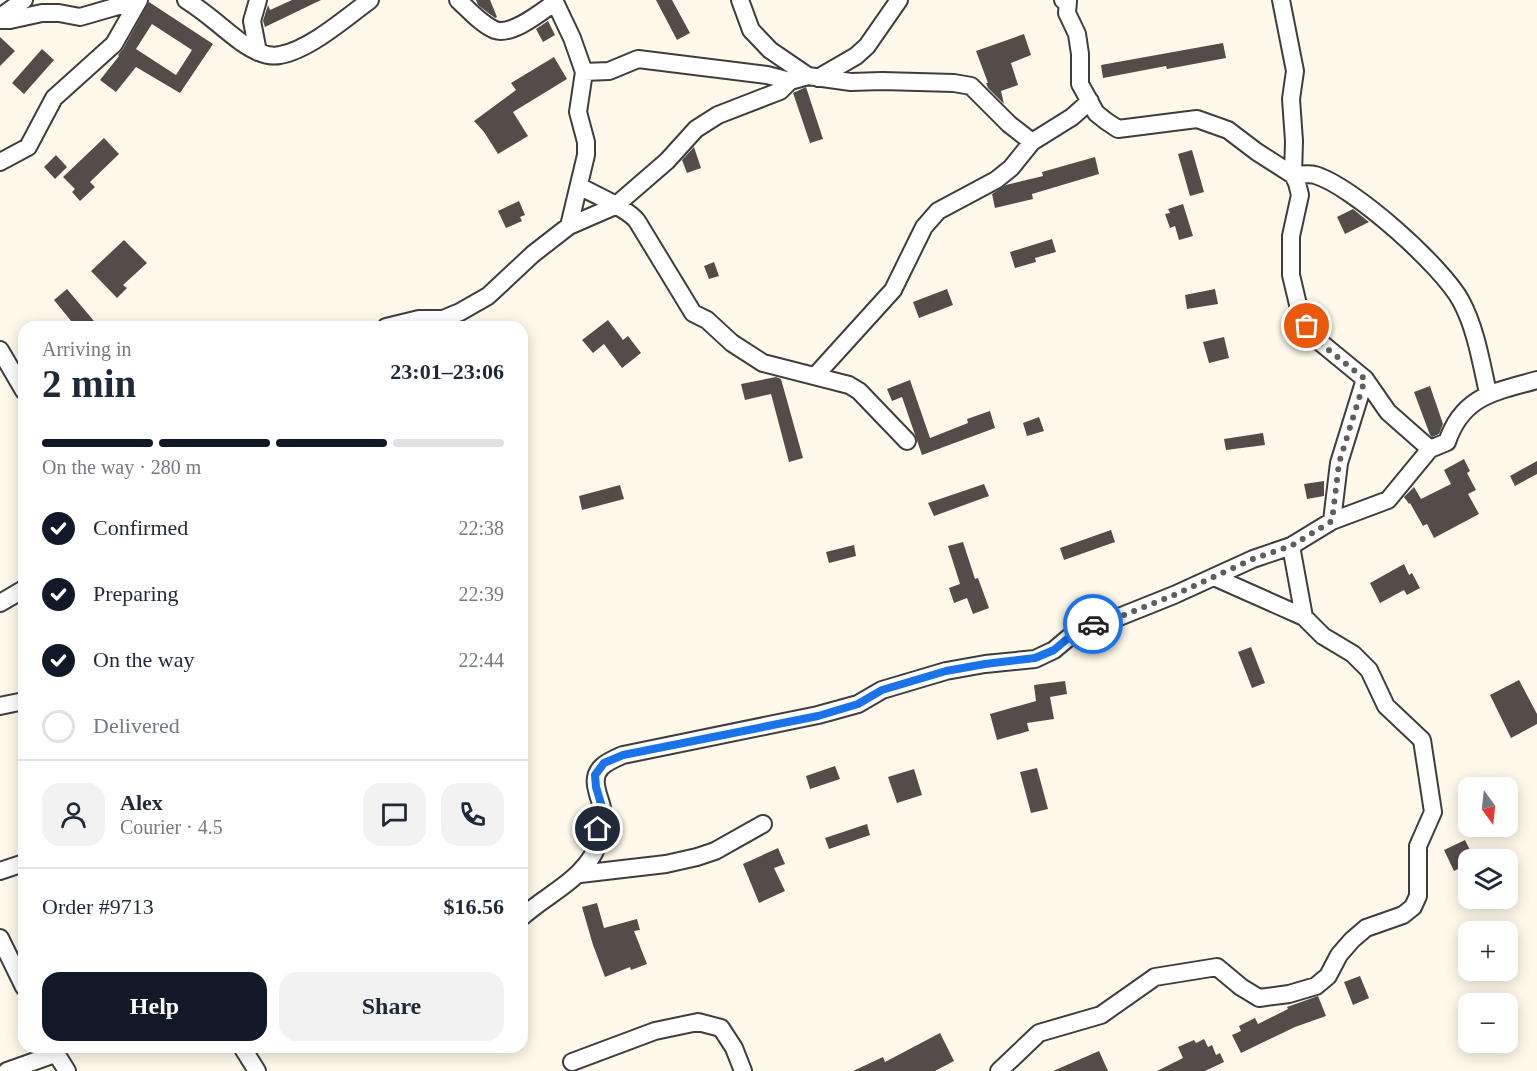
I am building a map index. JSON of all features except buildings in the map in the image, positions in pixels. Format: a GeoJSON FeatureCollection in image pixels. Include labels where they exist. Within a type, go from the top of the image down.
{"type":"FeatureCollection","features":[{"type":"Feature","properties":{"kind":"street"},"geometry":{"type":"LineString","coordinates":[[0,19],[24,0]]}},
{"type":"Feature","properties":{"kind":"street"},"geometry":{"type":"LineString","coordinates":[[0,19],[10,20],[42,13],[80,17],[139,0],[114,44],[54,98],[28,147],[0,162]]}},
{"type":"Feature","properties":{"kind":"street"},"geometry":{"type":"LineString","coordinates":[[186,0],[211,16],[242,43],[258,52],[278,56],[294,51],[315,39],[370,0]]}},
{"type":"Feature","properties":{"kind":"street"},"geometry":{"type":"LineString","coordinates":[[258,0],[252,21],[258,52]]}},
{"type":"Feature","properties":{"kind":"street"},"geometry":{"type":"LineString","coordinates":[[458,0],[486,25],[498,31],[510,29],[530,20],[554,1],[572,38],[584,72],[578,112],[586,142],[586,155],[569,226]]}},
{"type":"Feature","properties":{"kind":"street"},"geometry":{"type":"LineString","coordinates":[[740,0],[751,30],[770,50],[813,77],[851,82],[954,83],[971,86],[1009,124],[1032,142]]}},
{"type":"Feature","properties":{"kind":"street"},"geometry":{"type":"LineString","coordinates":[[584,72],[609,71],[638,59],[767,75],[790,81],[813,77],[856,56],[867,46],[899,0]]}},
{"type":"Feature","properties":{"kind":"street"},"geometry":{"type":"LineString","coordinates":[[1063,0],[1068,0],[1067,13],[1077,34],[1080,84],[1096,113],[1118,129],[1197,119],[1228,130],[1293,175],[1314,174],[1340,186],[1377,215],[1442,273],[1461,301],[1474,333],[1488,393]]}},
{"type":"Feature","properties":{"kind":"street"},"geometry":{"type":"LineString","coordinates":[[1281,0],[1295,70],[1292,99],[1293,175],[1300,195],[1291,236],[1291,275],[1300,313],[1315,339],[1365,379],[1388,412],[1430,449]]}},
{"type":"Feature","properties":{"kind":"street"},"geometry":{"type":"LineString","coordinates":[[227,30],[252,21]]}},
{"type":"Feature","properties":{"kind":"street"},"geometry":{"type":"LineString","coordinates":[[411,321],[443,319],[488,296],[533,254],[569,226],[615,206],[667,161],[696,129],[718,115],[780,92],[790,81]]}},
{"type":"Feature","properties":{"kind":"street"},"geometry":{"type":"LineString","coordinates":[[815,376],[893,290],[924,227],[938,211],[996,180],[1011,168],[1032,142],[1072,117],[1090,101]]}},
{"type":"Feature","properties":{"kind":"street"},"geometry":{"type":"LineString","coordinates":[[579,186],[629,212],[637,220],[693,313],[706,320],[732,343],[763,363],[849,385],[859,391],[907,441]]}},
{"type":"Feature","properties":{"kind":"street"},"geometry":{"type":"LineString","coordinates":[[0,350],[18,381]]}},
{"type":"Feature","properties":{"kind":"street"},"geometry":{"type":"LineString","coordinates":[[1332,521],[1339,463],[1365,379]]}},
{"type":"Feature","properties":{"kind":"street"},"geometry":{"type":"LineString","coordinates":[[528,911],[580,874],[595,851],[602,807],[595,775],[604,763],[623,755],[818,716],[858,704],[882,690],[946,671],[1035,658],[1054,650],[1073,634],[1091,625],[1119,617],[1253,559],[1291,546],[1332,521],[1388,500],[1430,449],[1447,442],[1451,431],[1468,406],[1488,393],[1537,380]]}},
{"type":"Feature","properties":{"kind":"street"},"geometry":{"type":"LineString","coordinates":[[1291,546],[1304,617]]}},
{"type":"Feature","properties":{"kind":"street"},"geometry":{"type":"LineString","coordinates":[[999,1071],[1040,1033],[1101,1015],[1155,977],[1216,967],[1259,998],[1316,987],[1328,976],[1339,955],[1352,940],[1366,928],[1403,915],[1413,907],[1418,896],[1418,846],[1433,812],[1422,740],[1386,706],[1369,670],[1353,654],[1323,636],[1304,617],[1214,577]]}},
{"type":"Feature","properties":{"kind":"street"},"geometry":{"type":"LineString","coordinates":[[0,603],[18,592]]}},
{"type":"Feature","properties":{"kind":"street"},"geometry":{"type":"LineString","coordinates":[[0,706],[18,702]]}},
{"type":"Feature","properties":{"kind":"street"},"geometry":{"type":"LineString","coordinates":[[580,874],[666,864],[697,857],[716,851],[763,824]]}},
{"type":"Feature","properties":{"kind":"street"},"geometry":{"type":"LineString","coordinates":[[0,871],[18,865]]}},
{"type":"Feature","properties":{"kind":"street"},"geometry":{"type":"LineString","coordinates":[[0,938],[18,975]]}},
{"type":"Feature","properties":{"kind":"street"},"geometry":{"type":"LineString","coordinates":[[572,1062],[655,1031],[698,1022],[721,1028],[734,1048],[743,1071]]}},
{"type":"Feature","properties":{"kind":"street"},"geometry":{"type":"LineString","coordinates":[[7,1071],[49,1053]]}},
{"type":"Feature","properties":{"kind":"street"},"geometry":{"type":"LineString","coordinates":[[55,1053],[67,1071]]}},
{"type":"Feature","properties":{"kind":"street"},"geometry":{"type":"LineString","coordinates":[[246,1053],[257,1071]]}},
{"type":"Feature","properties":{"kind":"way so far"},"geometry":{"type":"LineString","coordinates":[[1093,624],[1119,617],[1253,559],[1291,546],[1310,532],[1332,521],[1339,463],[1365,379],[1315,339],[1307,326]]}},
{"type":"Feature","properties":{"kind":"route"},"geometry":{"type":"LineString","coordinates":[[598,829],[602,807],[595,775],[604,763],[623,755],[818,716],[858,704],[882,690],[946,671],[1035,658],[1054,650],[1073,634],[1093,624]]}}]}
